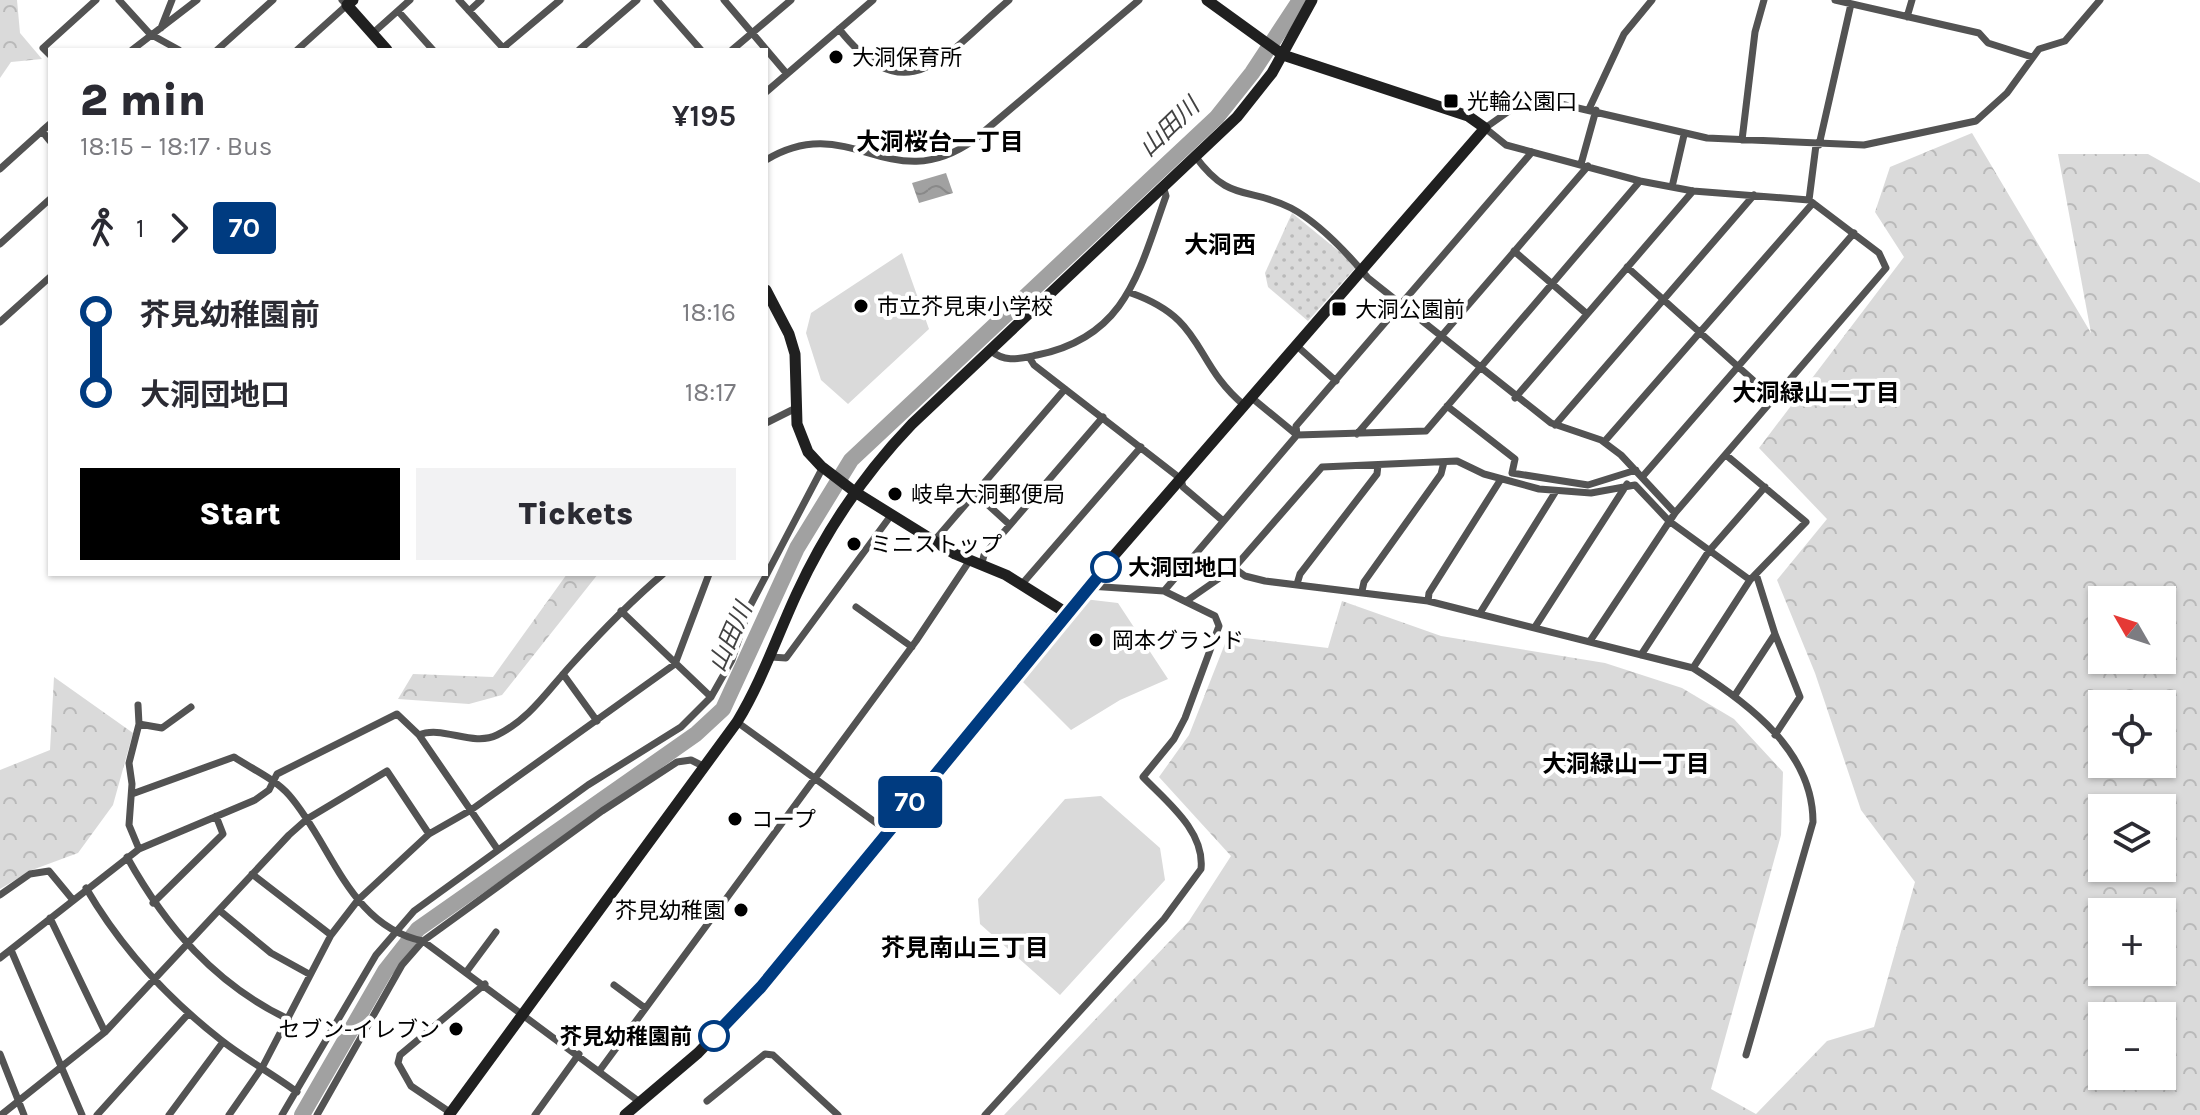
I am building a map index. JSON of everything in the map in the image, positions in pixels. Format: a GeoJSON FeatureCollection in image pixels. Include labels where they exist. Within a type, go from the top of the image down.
{"type":"FeatureCollection","features":[{"type":"Feature","properties":{"kind":"street"},"geometry":{"type":"LineString","coordinates":[[48,53],[43,48],[96,0]]}},
{"type":"Feature","properties":{"kind":"street"},"geometry":{"type":"LineString","coordinates":[[119,0],[150,34],[175,48]]}},
{"type":"Feature","properties":{"kind":"street"},"geometry":{"type":"LineString","coordinates":[[160,29],[172,0]]}},
{"type":"Feature","properties":{"kind":"street"},"geometry":{"type":"LineString","coordinates":[[134,48],[197,0]]}},
{"type":"Feature","properties":{"kind":"street"},"geometry":{"type":"LineString","coordinates":[[219,48],[273,0]]}},
{"type":"Feature","properties":{"kind":"street"},"geometry":{"type":"LineString","coordinates":[[373,33],[410,0]]}},
{"type":"Feature","properties":{"kind":"street"},"geometry":{"type":"LineString","coordinates":[[459,0],[503,48]]}},
{"type":"Feature","properties":{"kind":"street"},"geometry":{"type":"LineString","coordinates":[[469,11],[481,0]]}},
{"type":"Feature","properties":{"kind":"street"},"geometry":{"type":"LineString","coordinates":[[505,48],[560,0]]}},
{"type":"Feature","properties":{"kind":"street"},"geometry":{"type":"LineString","coordinates":[[581,48],[637,0]]}},
{"type":"Feature","properties":{"kind":"street"},"geometry":{"type":"LineString","coordinates":[[657,0],[699,48]]}},
{"type":"Feature","properties":{"kind":"street"},"geometry":{"type":"LineString","coordinates":[[724,0],[765,48]]}},
{"type":"Feature","properties":{"kind":"street"},"geometry":{"type":"LineString","coordinates":[[734,48],[791,0]]}},
{"type":"Feature","properties":{"kind":"street"},"geometry":{"type":"LineString","coordinates":[[768,90],[873,0]]}},
{"type":"Feature","properties":{"kind":"street"},"geometry":{"type":"LineString","coordinates":[[839,29],[856,51],[877,68],[893,73],[912,73],[936,62],[1009,0]]}},
{"type":"Feature","properties":{"kind":"street"},"geometry":{"type":"LineString","coordinates":[[768,159],[795,146],[813,142],[831,142],[901,162],[921,164],[945,159],[974,140],[1139,0]]}},
{"type":"Feature","properties":{"kind":"street"},"geometry":{"type":"LineString","coordinates":[[1207,0],[1279,52],[1468,116],[1506,145],[1640,181],[1693,191],[1811,201],[1879,253],[1886,268],[1675,513],[1590,641]]}},
{"type":"Feature","properties":{"kind":"street"},"geometry":{"type":"LineString","coordinates":[[485,984],[400,1055],[398,1063],[411,1086],[450,1114],[737,722],[850,489],[990,350],[1237,117],[1312,0]]}},
{"type":"Feature","properties":{"kind":"street"},"geometry":{"type":"LineString","coordinates":[[1357,434],[1584,165],[1592,110],[1624,34],[1652,0]]}},
{"type":"Feature","properties":{"kind":"street"},"geometry":{"type":"LineString","coordinates":[[1742,140],[1755,32],[1764,0]]}},
{"type":"Feature","properties":{"kind":"street"},"geometry":{"type":"LineString","coordinates":[[1835,0],[1979,33],[1988,43],[2032,57]]}},
{"type":"Feature","properties":{"kind":"street"},"geometry":{"type":"LineString","coordinates":[[1907,17],[1912,0]]}},
{"type":"Feature","properties":{"kind":"street"},"geometry":{"type":"LineString","coordinates":[[625,1115],[698,1053],[761,987],[1065,612],[1485,128],[1519,104],[1539,99],[1684,135],[1818,145],[1864,145],[1976,121],[2007,93],[2039,49],[2065,41],[2100,0]]}},
{"type":"Feature","properties":{"kind":"street"},"geometry":{"type":"LineString","coordinates":[[301,48],[347,2],[385,48]]}},
{"type":"Feature","properties":{"kind":"street"},"geometry":{"type":"LineString","coordinates":[[1604,442],[1811,201],[1818,145],[1851,4]]}},
{"type":"Feature","properties":{"kind":"street"},"geometry":{"type":"LineString","coordinates":[[398,11],[431,48]]}},
{"type":"Feature","properties":{"kind":"street"},"geometry":{"type":"LineString","coordinates":[[768,52],[787,74]]}},
{"type":"Feature","properties":{"kind":"street"},"geometry":{"type":"LineString","coordinates":[[0,169],[48,126]]}},
{"type":"Feature","properties":{"kind":"street"},"geometry":{"type":"LineString","coordinates":[[42,131],[48,138]]}},
{"type":"Feature","properties":{"kind":"street"},"geometry":{"type":"LineString","coordinates":[[1672,187],[1684,135]]}},
{"type":"Feature","properties":{"kind":"street"},"geometry":{"type":"LineString","coordinates":[[1164,591],[1297,435],[1296,426],[1532,152]]}},
{"type":"Feature","properties":{"kind":"street"},"geometry":{"type":"LineString","coordinates":[[1195,156],[1208,173],[1227,188],[1294,209],[1363,269],[1365,275],[1515,398],[1555,425],[1604,442],[1643,476],[1675,513]]}},
{"type":"Feature","properties":{"kind":"street"},"geometry":{"type":"LineString","coordinates":[[1131,293],[1160,303],[1177,316],[1194,335],[1223,387],[1297,435],[1426,431],[1640,181]]}},
{"type":"Feature","properties":{"kind":"street"},"geometry":{"type":"LineString","coordinates":[[990,350],[999,358],[1012,360],[1061,350],[1106,321],[1131,293],[1166,196],[1163,186]]}},
{"type":"Feature","properties":{"kind":"street"},"geometry":{"type":"LineString","coordinates":[[1515,398],[1693,191]]}},
{"type":"Feature","properties":{"kind":"street"},"geometry":{"type":"LineString","coordinates":[[1555,425],[1754,195]]}},
{"type":"Feature","properties":{"kind":"street"},"geometry":{"type":"LineString","coordinates":[[0,244],[48,201]]}},
{"type":"Feature","properties":{"kind":"street"},"geometry":{"type":"LineString","coordinates":[[1643,476],[1854,233]]}},
{"type":"Feature","properties":{"kind":"street"},"geometry":{"type":"LineString","coordinates":[[1514,251],[1587,314]]}},
{"type":"Feature","properties":{"kind":"street"},"geometry":{"type":"LineString","coordinates":[[1627,267],[1773,398]]}},
{"type":"Feature","properties":{"kind":"street"},"geometry":{"type":"LineString","coordinates":[[0,322],[48,279]]}},
{"type":"Feature","properties":{"kind":"street"},"geometry":{"type":"LineString","coordinates":[[768,294],[789,334],[795,354],[794,409],[808,452],[850,489],[934,541],[1022,584],[1065,612]]}},
{"type":"Feature","properties":{"kind":"street"},"geometry":{"type":"LineString","coordinates":[[1297,346],[1336,381]]}},
{"type":"Feature","properties":{"kind":"street"},"geometry":{"type":"LineString","coordinates":[[1029,357],[1034,365],[1181,479],[1183,487],[1222,520]]}},
{"type":"Feature","properties":{"kind":"street"},"geometry":{"type":"LineString","coordinates":[[934,541],[1065,389]]}},
{"type":"Feature","properties":{"kind":"street"},"geometry":{"type":"LineString","coordinates":[[1447,406],[1515,459],[1512,473],[1588,485],[1636,470]]}},
{"type":"Feature","properties":{"kind":"street"},"geometry":{"type":"LineString","coordinates":[[768,422],[794,409]]}},
{"type":"Feature","properties":{"kind":"street"},"geometry":{"type":"LineString","coordinates":[[600,1070],[976,562],[1103,417]]}},
{"type":"Feature","properties":{"kind":"street"},"geometry":{"type":"LineString","coordinates":[[1022,584],[1141,447]]}},
{"type":"Feature","properties":{"kind":"street"},"geometry":{"type":"LineString","coordinates":[[1693,668],[1753,578],[1806,522],[1726,455]]}},
{"type":"Feature","properties":{"kind":"street"},"geometry":{"type":"LineString","coordinates":[[1188,600],[1234,568],[1322,467],[1457,461],[1501,479],[1556,491],[1591,493],[1627,484],[1635,485],[1669,521],[1753,578],[1800,697],[1775,735]]}},
{"type":"Feature","properties":{"kind":"street"},"geometry":{"type":"LineString","coordinates":[[1362,591],[1364,582],[1441,474],[1444,462]]}},
{"type":"Feature","properties":{"kind":"street"},"geometry":{"type":"LineString","coordinates":[[1297,584],[1300,574],[1377,474],[1378,465]]}},
{"type":"Feature","properties":{"kind":"street"},"geometry":{"type":"LineString","coordinates":[[768,574],[826,470]]}},
{"type":"Feature","properties":{"kind":"street"},"geometry":{"type":"LineString","coordinates":[[1428,601],[1429,593],[1501,479]]}},
{"type":"Feature","properties":{"kind":"street"},"geometry":{"type":"LineString","coordinates":[[1535,627],[1627,484]]}},
{"type":"Feature","properties":{"kind":"street"},"geometry":{"type":"LineString","coordinates":[[1641,655],[1709,551],[1765,487]]}},
{"type":"Feature","properties":{"kind":"street"},"geometry":{"type":"LineString","coordinates":[[1480,613],[1556,491]]}},
{"type":"Feature","properties":{"kind":"street"},"geometry":{"type":"LineString","coordinates":[[975,493],[1010,525]]}},
{"type":"Feature","properties":{"kind":"street"},"geometry":{"type":"LineString","coordinates":[[771,657],[786,658],[892,514]]}},
{"type":"Feature","properties":{"kind":"street"},"geometry":{"type":"LineString","coordinates":[[1234,568],[1245,576],[1428,601],[1480,613],[1693,668],[1735,695],[1795,757],[1813,796],[1813,822],[1797,887],[1746,1055]]}},
{"type":"Feature","properties":{"kind":"street"},"geometry":{"type":"LineString","coordinates":[[419,735],[427,732],[458,739],[494,737],[535,709],[621,611],[661,576]]}},
{"type":"Feature","properties":{"kind":"street"},"geometry":{"type":"LineString","coordinates":[[229,1115],[263,1066],[331,935],[358,900],[429,834],[471,810],[675,664],[708,576]]}},
{"type":"Feature","properties":{"kind":"street"},"geometry":{"type":"LineString","coordinates":[[282,1115],[376,955],[438,891],[588,785],[681,727],[711,697],[732,660],[749,608],[767,576]]}},
{"type":"Feature","properties":{"kind":"street"},"geometry":{"type":"LineString","coordinates":[[985,1115],[1164,919],[1201,869],[1199,846],[1191,830],[1143,777],[1174,739],[1185,718],[1219,626],[1215,616],[1188,600],[1164,591],[1089,586]]}},
{"type":"Feature","properties":{"kind":"street"},"geometry":{"type":"LineString","coordinates":[[856,607],[912,647]]}},
{"type":"Feature","properties":{"kind":"street"},"geometry":{"type":"LineString","coordinates":[[621,611],[711,697]]}},
{"type":"Feature","properties":{"kind":"street"},"geometry":{"type":"LineString","coordinates":[[1735,695],[1775,634]]}},
{"type":"Feature","properties":{"kind":"street"},"geometry":{"type":"LineString","coordinates":[[563,674],[597,721]]}},
{"type":"Feature","properties":{"kind":"street"},"geometry":{"type":"LineString","coordinates":[[138,705],[139,724],[129,763],[132,794],[129,825],[139,849]]}},
{"type":"Feature","properties":{"kind":"street"},"geometry":{"type":"LineString","coordinates":[[139,724],[162,728],[191,707]]}},
{"type":"Feature","properties":{"kind":"street"},"geometry":{"type":"LineString","coordinates":[[0,958],[139,849],[255,800],[274,782],[277,774],[397,714],[419,735],[498,850]]}},
{"type":"Feature","properties":{"kind":"street"},"geometry":{"type":"LineString","coordinates":[[737,722],[886,830]]}},
{"type":"Feature","properties":{"kind":"street"},"geometry":{"type":"LineString","coordinates":[[132,794],[234,757],[274,782],[307,819],[341,878],[358,900],[398,932],[420,940],[467,971],[641,1103]]}},
{"type":"Feature","properties":{"kind":"street"},"geometry":{"type":"LineString","coordinates":[[317,1115],[381,1000],[420,940],[602,811],[677,762],[691,760],[705,767]]}},
{"type":"Feature","properties":{"kind":"street"},"geometry":{"type":"LineString","coordinates":[[1,1115],[105,1032],[307,819],[387,771],[429,834]]}},
{"type":"Feature","properties":{"kind":"street"},"geometry":{"type":"LineString","coordinates":[[153,903],[223,834],[216,816]]}},
{"type":"Feature","properties":{"kind":"street"},"geometry":{"type":"LineString","coordinates":[[127,857],[153,903],[187,945],[239,992],[288,1019]]}},
{"type":"Feature","properties":{"kind":"street"},"geometry":{"type":"LineString","coordinates":[[0,895],[30,874],[49,871],[73,900]]}},
{"type":"Feature","properties":{"kind":"street"},"geometry":{"type":"LineString","coordinates":[[252,874],[331,935]]}},
{"type":"Feature","properties":{"kind":"street"},"geometry":{"type":"LineString","coordinates":[[86,888],[111,932],[154,981],[223,1042],[263,1066],[297,1092]]}},
{"type":"Feature","properties":{"kind":"street"},"geometry":{"type":"LineString","coordinates":[[219,910],[271,953],[309,974]]}},
{"type":"Feature","properties":{"kind":"street"},"geometry":{"type":"LineString","coordinates":[[50,918],[105,1032]]}},
{"type":"Feature","properties":{"kind":"street"},"geometry":{"type":"LineString","coordinates":[[467,971],[496,932]]}},
{"type":"Feature","properties":{"kind":"street"},"geometry":{"type":"LineString","coordinates":[[11,950],[82,1115]]}},
{"type":"Feature","properties":{"kind":"street"},"geometry":{"type":"LineString","coordinates":[[614,985],[645,1008]]}},
{"type":"Feature","properties":{"kind":"street"},"geometry":{"type":"LineString","coordinates":[[97,1115],[189,1013]]}},
{"type":"Feature","properties":{"kind":"street"},"geometry":{"type":"LineString","coordinates":[[169,1115],[223,1042]]}},
{"type":"Feature","properties":{"kind":"street"},"geometry":{"type":"LineString","coordinates":[[0,1054],[24,1115]]}},
{"type":"Feature","properties":{"kind":"street"},"geometry":{"type":"LineString","coordinates":[[535,1115],[579,1054]]}},
{"type":"Feature","properties":{"kind":"street"},"geometry":{"type":"LineString","coordinates":[[707,1101],[765,1054],[773,1055],[838,1115]]}},
{"type":"Feature","properties":{"kind":"green space"},"geometry":{"type":"Polygon","coordinates":[[[0,0],[17,0],[20,33],[42,59],[11,62],[0,78],[0,0]]]}},
{"type":"Feature","properties":{"kind":"green space"},"geometry":{"type":"Polygon","coordinates":[[[1972,133],[2091,333],[2058,154],[2148,154],[2200,183],[2200,1115],[1004,1115],[1189,921],[1231,856],[1159,777],[1189,735],[1228,636],[1328,648],[1342,601],[1441,636],[1605,663],[1682,688],[1734,719],[1783,772],[1781,835],[1711,1089],[1756,1114],[1827,1041],[1874,1027],[1915,882],[1861,810],[1815,673],[1777,580],[1827,519],[1759,448],[1904,257],[1875,212],[1890,167],[1972,133]]]}},
{"type":"Feature","properties":{"kind":"green space"},"geometry":{"type":"Polygon","coordinates":[[[1292,213],[1357,266],[1308,321],[1268,287],[1265,273],[1292,213]]]}},
{"type":"Feature","properties":{"kind":"green space"},"geometry":{"type":"Polygon","coordinates":[[[902,253],[929,329],[848,404],[821,380],[806,333],[811,313],[902,253]]]}},
{"type":"Feature","properties":{"kind":"green space"},"geometry":{"type":"Polygon","coordinates":[[[566,576],[596,576],[502,695],[469,704],[398,699],[413,674],[493,677],[566,576]]]}},
{"type":"Feature","properties":{"kind":"green space","name":"岡本グランド"},"geometry":{"type":"Polygon","coordinates":[[[1084,599],[1118,603],[1168,679],[1120,700],[1071,730],[1018,677],[1084,599]]]}},
{"type":"Feature","properties":{"kind":"green space"},"geometry":{"type":"Polygon","coordinates":[[[54,677],[133,733],[113,805],[78,853],[32,870],[0,889],[0,770],[50,750],[54,677]]]}},
{"type":"Feature","properties":{"kind":"green space"},"geometry":{"type":"Polygon","coordinates":[[[1101,796],[1160,848],[1165,880],[1060,995],[980,924],[978,899],[1065,799],[1101,796]]]}},
{"type":"Feature","properties":{"kind":"water"},"geometry":{"type":"Polygon","coordinates":[[[946,173],[953,193],[919,203],[912,183],[946,173]]]}},
{"type":"Feature","properties":{"kind":"waterway","name":"山田川"},"geometry":{"type":"LineString","coordinates":[[302,1115],[385,971],[418,929],[696,734],[723,709],[797,548],[851,460],[1217,117],[1252,73],[1300,0]]}},
{"type":"Feature","properties":{"kind":"bus line","name":"70"},"geometry":{"type":"LineString","coordinates":[[714,1036],[761,987],[1065,612],[1106,567]]}},
{"type":"Feature","properties":{"kind":"place","name":"大洞保育所"},"geometry":{"type":"Point","coordinates":[836,57]}},
{"type":"Feature","properties":{"kind":"place","name":"光輪公園口"},"geometry":{"type":"Point","coordinates":[1451,101]}},
{"type":"Feature","properties":{"kind":"place","name":"市立芥見東小学校"},"geometry":{"type":"Point","coordinates":[861,306]}},
{"type":"Feature","properties":{"kind":"place","name":"大洞公園前"},"geometry":{"type":"Point","coordinates":[1339,309]}},
{"type":"Feature","properties":{"kind":"place","name":"岐阜大洞郵便局"},"geometry":{"type":"Point","coordinates":[895,494]}},
{"type":"Feature","properties":{"kind":"place","name":"ミニストップ"},"geometry":{"type":"Point","coordinates":[854,544]}},
{"type":"Feature","properties":{"kind":"place","name":"大洞団地口"},"geometry":{"type":"Point","coordinates":[1106,567]}},
{"type":"Feature","properties":{"kind":"place","name":"岡本グランド"},"geometry":{"type":"Point","coordinates":[1096,640]}},
{"type":"Feature","properties":{"kind":"place","name":"コープ"},"geometry":{"type":"Point","coordinates":[735,819]}},
{"type":"Feature","properties":{"kind":"place","name":"芥見幼稚園"},"geometry":{"type":"Point","coordinates":[741,910]}},
{"type":"Feature","properties":{"kind":"place","name":"セブン-イレブン"},"geometry":{"type":"Point","coordinates":[456,1029]}},
{"type":"Feature","properties":{"kind":"place","name":"芥見幼稚園前"},"geometry":{"type":"Point","coordinates":[714,1036]}},
{"type":"Feature","properties":{"kind":"district","name":"大洞桜台一丁目"},"geometry":{"type":"Point","coordinates":[940,142]}},
{"type":"Feature","properties":{"kind":"district","name":"大洞西"},"geometry":{"type":"Point","coordinates":[1220,245]}},
{"type":"Feature","properties":{"kind":"district","name":"大洞緑山二丁目"},"geometry":{"type":"Point","coordinates":[1816,393]}},
{"type":"Feature","properties":{"kind":"district","name":"大洞緑山一丁目"},"geometry":{"type":"Point","coordinates":[1626,764]}},
{"type":"Feature","properties":{"kind":"district","name":"芥見南山三丁目"},"geometry":{"type":"Point","coordinates":[965,948]}}]}
